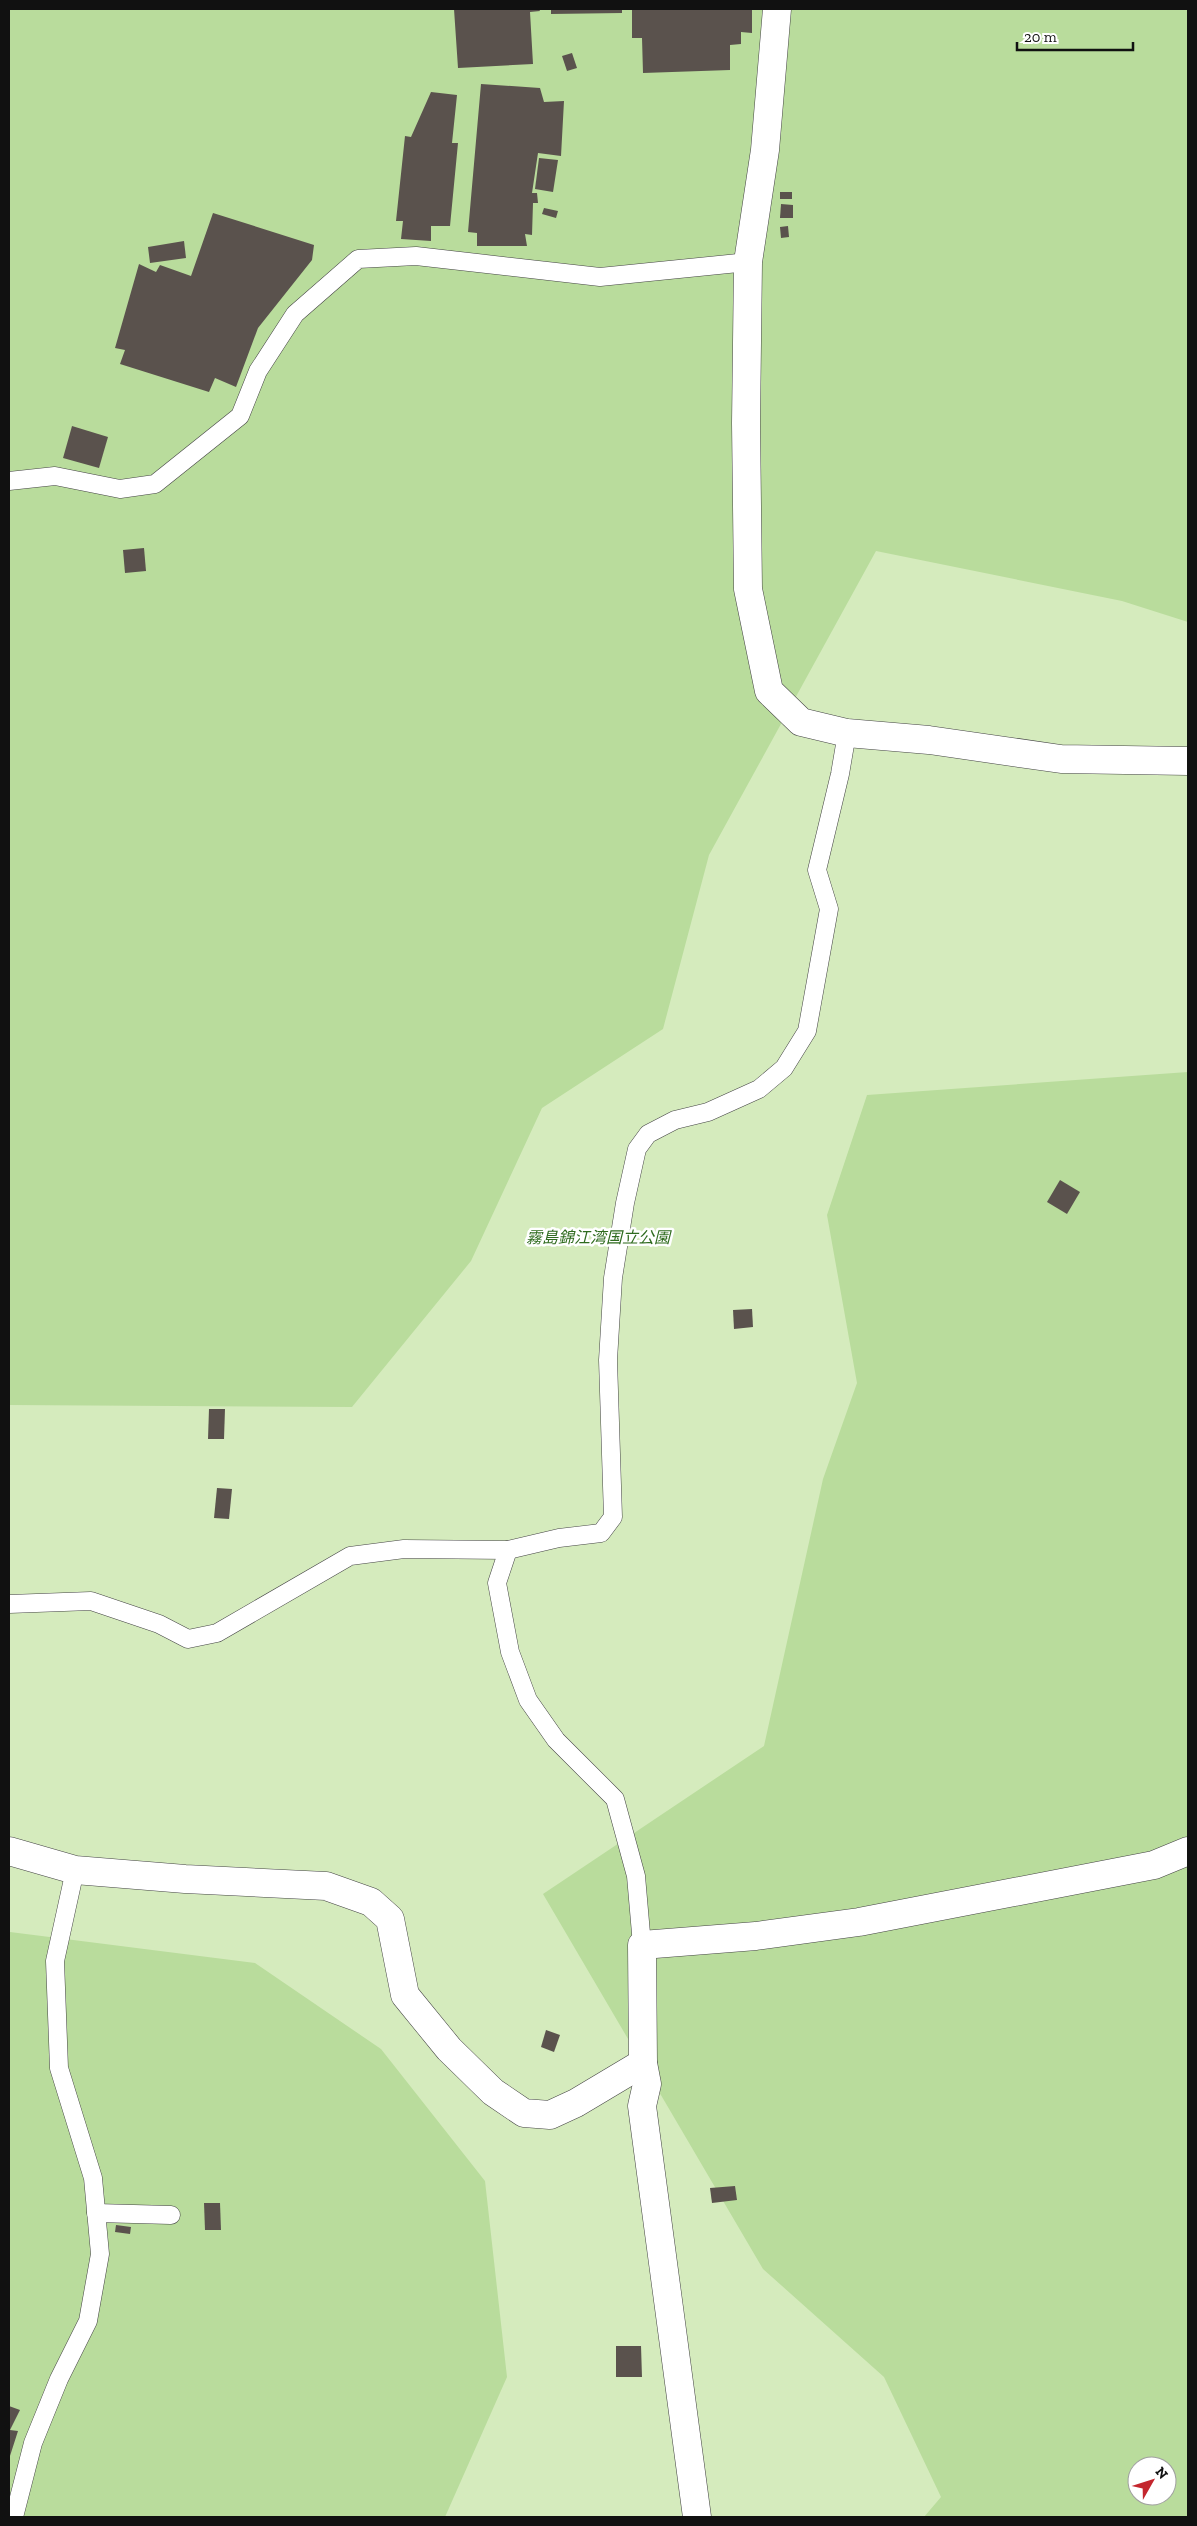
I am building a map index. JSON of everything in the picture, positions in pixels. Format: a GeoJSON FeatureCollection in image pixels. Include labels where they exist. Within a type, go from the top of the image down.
{"type":"FeatureCollection","features":[{"type":"Feature","properties":{"kind":"street"},"geometry":{"type":"LineString","coordinates":[[777,9],[765,150],[748,262],[746,423],[748,589],[769,691],[800,722],[847,733],[929,740],[1061,759],[1188,761]]}},
{"type":"Feature","properties":{"kind":"street"},"geometry":{"type":"LineString","coordinates":[[9,1850],[75,1870],[184,1879],[326,1886],[371,1902],[390,1919],[405,1995],[455,2055],[493,2092],[524,2113],[550,2115],[576,2103],[643,2063]]}},
{"type":"Feature","properties":{"kind":"street"},"geometry":{"type":"LineString","coordinates":[[697,2517],[642,2106],[647,2084],[643,2063],[642,1945],[756,1936],[859,1922],[1154,1865],[1188,1852]]}},
{"type":"Feature","properties":{"kind":"lane"},"geometry":{"type":"LineString","coordinates":[[9,481],[55,476],[120,489],[155,484],[240,416],[258,371],[294,314],[358,259],[416,256],[600,277],[748,262]]}},
{"type":"Feature","properties":{"kind":"lane"},"geometry":{"type":"LineString","coordinates":[[9,1604],[91,1601],[159,1624],[188,1639],[218,1633],[350,1556],[404,1549],[508,1550],[559,1538],[600,1533],[613,1517],[608,1360],[612,1287],[625,1203],[637,1149],[648,1134],[675,1120],[708,1112],[759,1089],[784,1068],[807,1031],[829,909],[817,870],[840,774],[847,733]]}},
{"type":"Feature","properties":{"kind":"lane"},"geometry":{"type":"LineString","coordinates":[[508,1550],[497,1583],[510,1652],[528,1700],[556,1740],[615,1799],[636,1876],[642,1945]]}},
{"type":"Feature","properties":{"kind":"lane"},"geometry":{"type":"LineString","coordinates":[[14,2517],[33,2444],[59,2379],[88,2321],[100,2254],[93,2178],[59,2068],[55,1961],[75,1870]]}},
{"type":"Feature","properties":{"kind":"lane"},"geometry":{"type":"LineString","coordinates":[[96,2213],[171,2216]]}},
{"type":"Feature","properties":{"kind":"green space","name":"霧島錦江湾国立公園"},"geometry":{"type":"Polygon","coordinates":[[[9,9],[1188,9],[1188,2517],[9,2517],[9,9]]]}},
{"type":"Feature","properties":{"kind":"green space"},"geometry":{"type":"Polygon","coordinates":[[[9,9],[1188,9],[1188,622],[1122,601],[876,551],[709,855],[663,1029],[542,1108],[471,1261],[352,1407],[9,1405],[9,9]]]}},
{"type":"Feature","properties":{"kind":"green space"},"geometry":{"type":"Polygon","coordinates":[[[1188,1072],[1188,2517],[924,2517],[941,2497],[884,2377],[763,2269],[543,1894],[764,1746],[823,1479],[857,1383],[827,1215],[867,1095],[1188,1072]]]}},
{"type":"Feature","properties":{"kind":"green space"},"geometry":{"type":"Polygon","coordinates":[[[9,1926],[10,1932],[255,1963],[381,2049],[485,2181],[507,2377],[445,2517],[9,2517],[9,1926]]]}},
{"type":"Feature","properties":{"kind":"building"},"geometry":{"type":"Polygon","coordinates":[[[454,9],[539,9],[540,11],[530,12],[533,64],[458,68],[454,9]]]}},
{"type":"Feature","properties":{"kind":"building"},"geometry":{"type":"Polygon","coordinates":[[[551,9],[622,9],[622,13],[551,14],[551,9]]]}},
{"type":"Feature","properties":{"kind":"building"},"geometry":{"type":"Polygon","coordinates":[[[632,9],[752,9],[752,33],[741,32],[741,44],[730,45],[730,70],[643,73],[642,38],[632,38],[632,9]]]}},
{"type":"Feature","properties":{"kind":"building"},"geometry":{"type":"Polygon","coordinates":[[[572,53],[577,68],[567,71],[562,56],[572,53]]]}},
{"type":"Feature","properties":{"kind":"building"},"geometry":{"type":"Polygon","coordinates":[[[481,84],[540,88],[544,102],[564,101],[561,156],[538,153],[532,193],[537,193],[538,203],[533,203],[532,235],[525,234],[527,246],[477,246],[477,233],[468,232],[481,84]]]}},
{"type":"Feature","properties":{"kind":"building"},"geometry":{"type":"Polygon","coordinates":[[[431,92],[457,95],[452,143],[458,143],[450,226],[431,226],[431,241],[401,239],[403,221],[396,221],[405,136],[411,137],[431,92]]]}},
{"type":"Feature","properties":{"kind":"building"},"geometry":{"type":"Polygon","coordinates":[[[539,158],[558,160],[553,192],[535,189],[539,158]]]}},
{"type":"Feature","properties":{"kind":"building"},"geometry":{"type":"Polygon","coordinates":[[[780,192],[792,192],[792,199],[780,199],[780,192]]]}},
{"type":"Feature","properties":{"kind":"building"},"geometry":{"type":"Polygon","coordinates":[[[781,204],[793,205],[793,218],[780,218],[781,204]]]}},
{"type":"Feature","properties":{"kind":"building"},"geometry":{"type":"Polygon","coordinates":[[[544,208],[558,211],[556,218],[542,214],[544,208]]]}},
{"type":"Feature","properties":{"kind":"building"},"geometry":{"type":"Polygon","coordinates":[[[213,213],[314,245],[312,260],[258,328],[236,387],[215,378],[209,392],[120,364],[125,350],[115,348],[139,264],[156,272],[160,265],[191,276],[213,213]]]}},
{"type":"Feature","properties":{"kind":"building"},"geometry":{"type":"Polygon","coordinates":[[[788,226],[789,237],[781,238],[780,227],[788,226]]]}},
{"type":"Feature","properties":{"kind":"building"},"geometry":{"type":"Polygon","coordinates":[[[184,241],[186,258],[150,263],[148,247],[184,241]]]}},
{"type":"Feature","properties":{"kind":"building"},"geometry":{"type":"Polygon","coordinates":[[[72,426],[108,437],[99,468],[63,458],[72,426]]]}},
{"type":"Feature","properties":{"kind":"building"},"geometry":{"type":"Polygon","coordinates":[[[144,548],[146,571],[125,573],[123,550],[144,548]]]}},
{"type":"Feature","properties":{"kind":"building"},"geometry":{"type":"Polygon","coordinates":[[[1060,1180],[1080,1192],[1067,1214],[1047,1202],[1060,1180]]]}},
{"type":"Feature","properties":{"kind":"building"},"geometry":{"type":"Polygon","coordinates":[[[752,1309],[753,1327],[734,1329],[733,1310],[752,1309]]]}},
{"type":"Feature","properties":{"kind":"building"},"geometry":{"type":"Polygon","coordinates":[[[209,1409],[225,1409],[224,1439],[208,1439],[209,1409]]]}},
{"type":"Feature","properties":{"kind":"building"},"geometry":{"type":"Polygon","coordinates":[[[217,1488],[232,1489],[229,1519],[214,1518],[217,1488]]]}},
{"type":"Feature","properties":{"kind":"building"},"geometry":{"type":"Polygon","coordinates":[[[546,2030],[560,2035],[554,2052],[541,2047],[546,2030]]]}},
{"type":"Feature","properties":{"kind":"building"},"geometry":{"type":"Polygon","coordinates":[[[735,2186],[737,2200],[712,2203],[710,2188],[735,2186]]]}},
{"type":"Feature","properties":{"kind":"building"},"geometry":{"type":"Polygon","coordinates":[[[204,2203],[220,2203],[221,2230],[205,2230],[204,2203]]]}},
{"type":"Feature","properties":{"kind":"building"},"geometry":{"type":"Polygon","coordinates":[[[116,2225],[131,2227],[130,2234],[115,2232],[116,2225]]]}},
{"type":"Feature","properties":{"kind":"building"},"geometry":{"type":"Polygon","coordinates":[[[616,2346],[641,2346],[642,2377],[616,2377],[616,2346]]]}},
{"type":"Feature","properties":{"kind":"building"},"geometry":{"type":"Polygon","coordinates":[[[9,2406],[20,2410],[10,2430],[18,2431],[9,2459],[9,2406]]]}}]}
